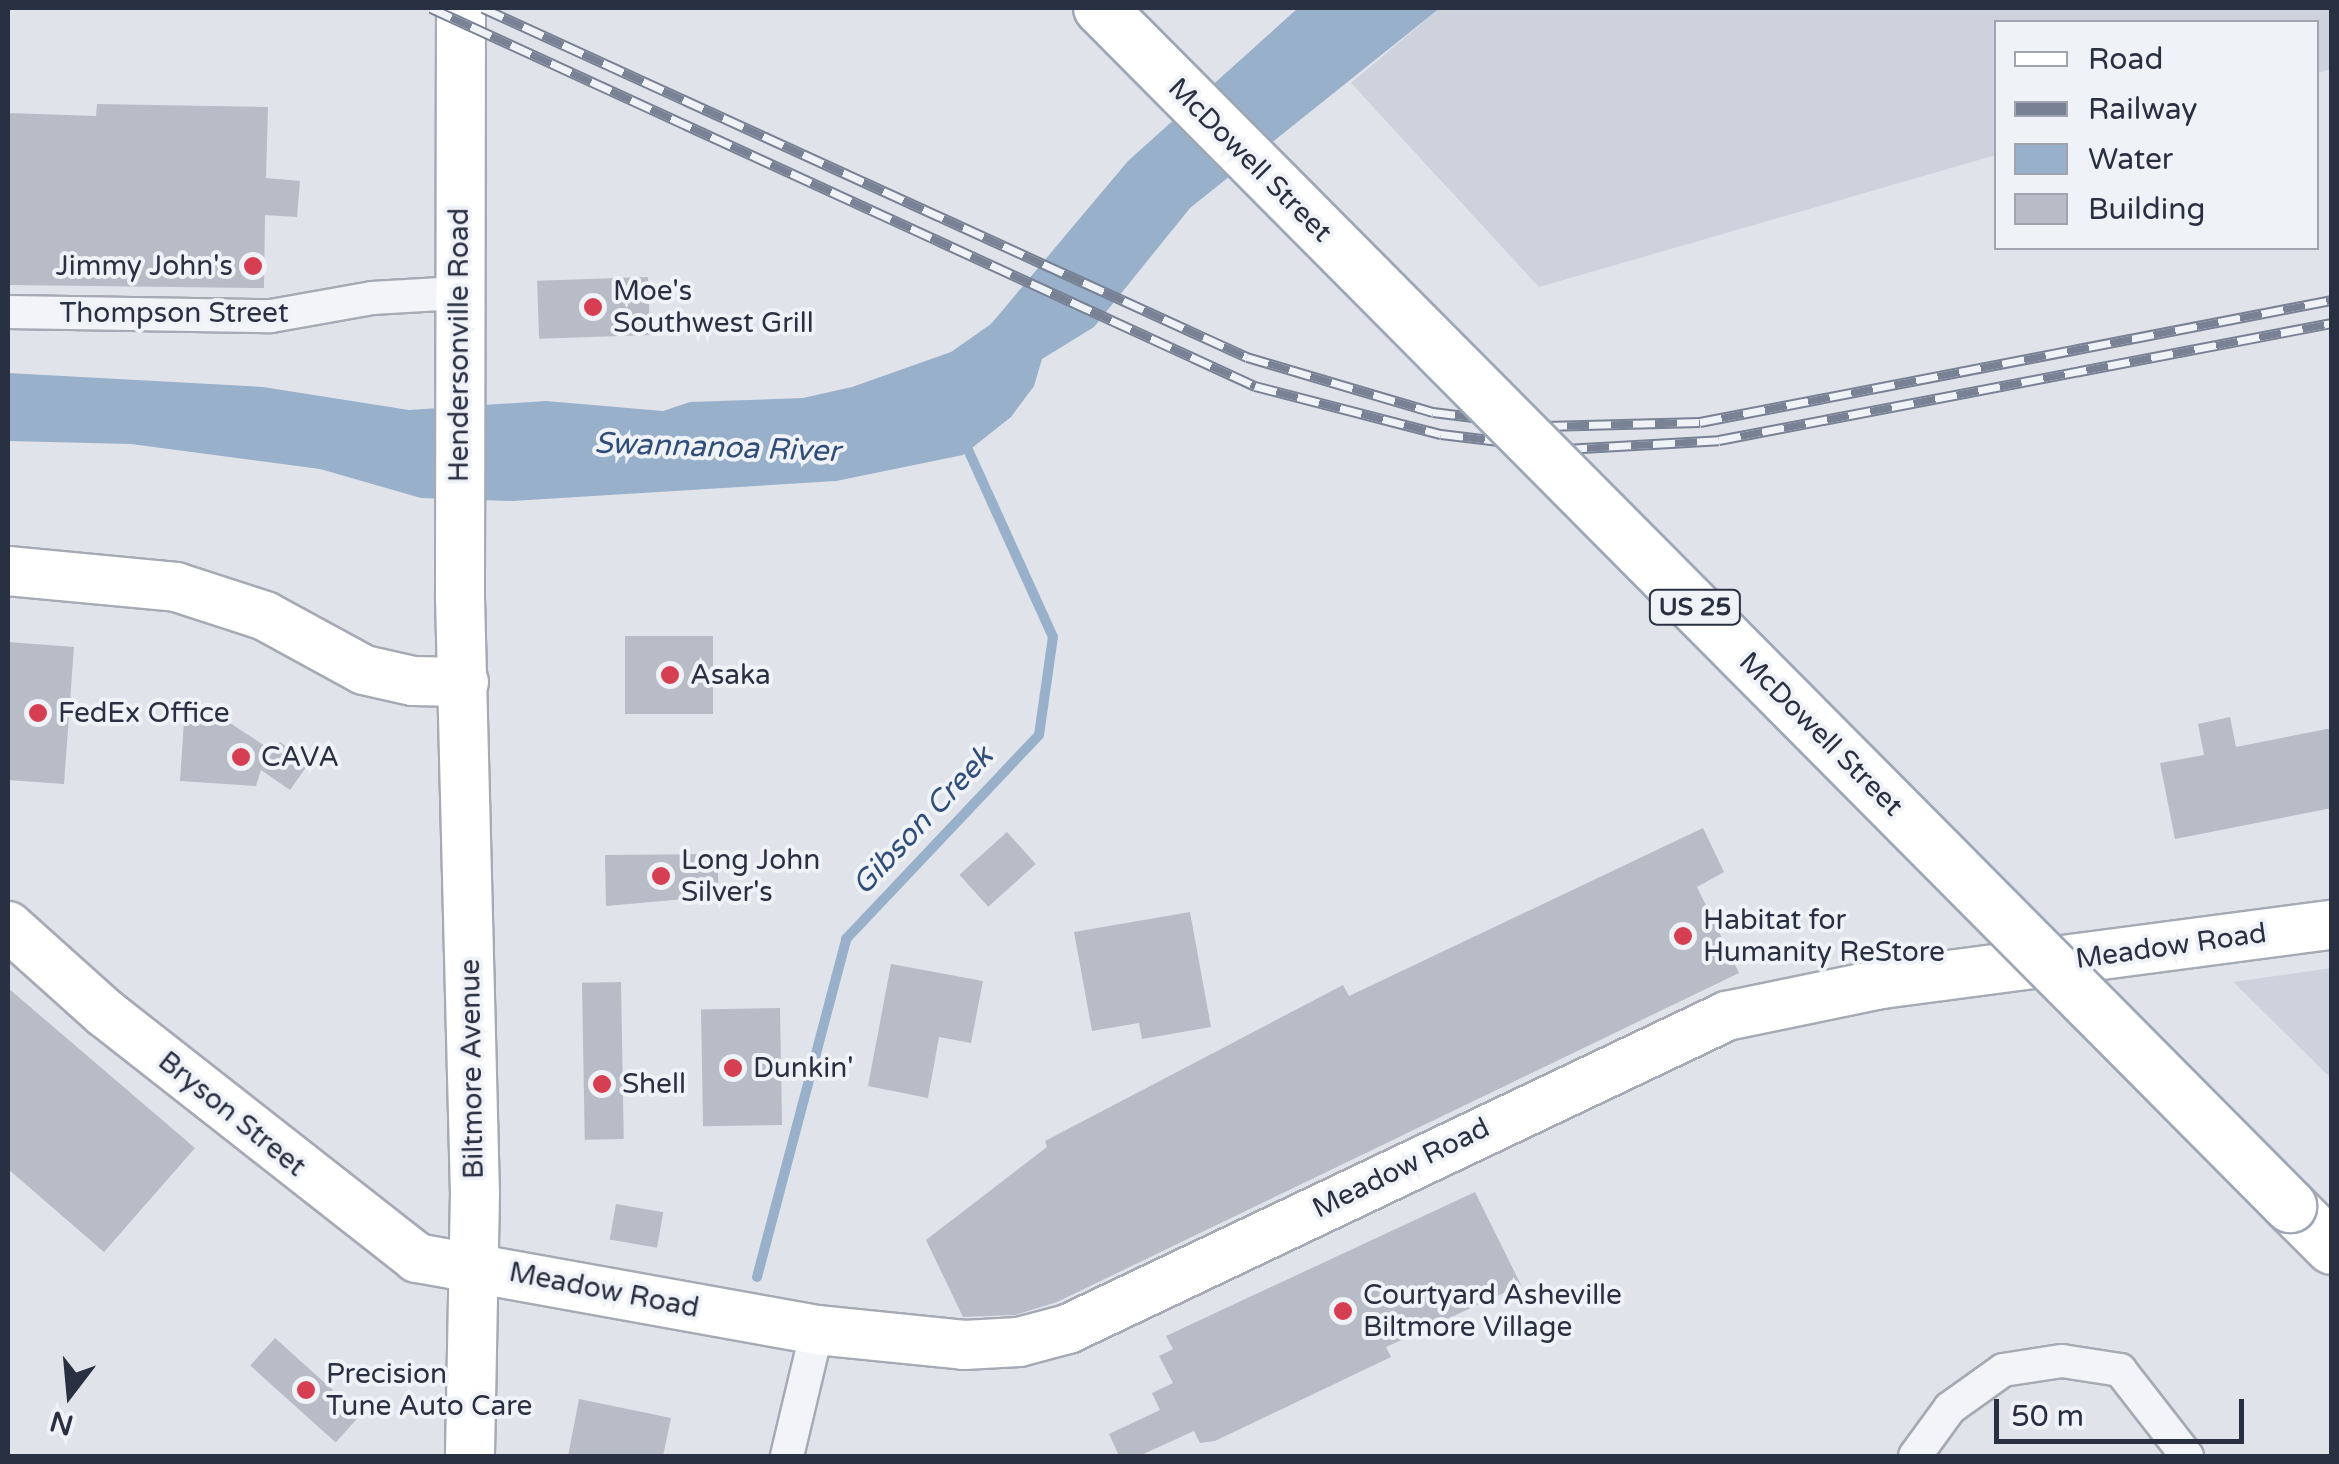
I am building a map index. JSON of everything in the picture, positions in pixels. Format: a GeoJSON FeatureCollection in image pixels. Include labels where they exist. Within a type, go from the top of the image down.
{"type":"FeatureCollection","features":[{"type":"Feature","properties":{"kind":"main road","name":"Hendersonville Road"},"geometry":{"type":"LineString","coordinates":[[462,8],[458,293],[464,682]]}},
{"type":"Feature","properties":{"kind":"main road","name":"McDowell Street"},"geometry":{"type":"LineString","coordinates":[[1100,8],[2332,1248]]}},
{"type":"Feature","properties":{"kind":"main road"},"geometry":{"type":"LineString","coordinates":[[8,571],[176,587],[266,616],[364,670],[413,681],[464,682]]}},
{"type":"Feature","properties":{"kind":"main road","name":"Biltmore Avenue"},"geometry":{"type":"LineString","coordinates":[[464,682],[475,1266],[470,1456]]}},
{"type":"Feature","properties":{"kind":"main road","name":"Meadow Road"},"geometry":{"type":"LineString","coordinates":[[475,1266],[817,1330],[964,1345],[1019,1342],[1068,1328],[1672,1038],[1757,1008],[1881,984],[2332,924]]}},
{"type":"Feature","properties":{"kind":"main road","name":"Bryson Street"},"geometry":{"type":"LineString","coordinates":[[8,926],[349,1209],[418,1258],[475,1266]]}},
{"type":"Feature","properties":{"kind":"street","name":"Thompson Street"},"geometry":{"type":"LineString","coordinates":[[8,312],[271,316],[372,298],[458,293]]}},
{"type":"Feature","properties":{"kind":"street"},"geometry":{"type":"LineString","coordinates":[[787,1456],[817,1330]]}},
{"type":"Feature","properties":{"kind":"street"},"geometry":{"type":"LineString","coordinates":[[1915,1456],[1950,1408],[2003,1370],[2062,1361],[2120,1370],[2188,1456]]}},
{"type":"Feature","properties":{"kind":"shaded area"},"geometry":{"type":"Polygon","coordinates":[[[1440,8],[2331,8],[2331,69],[2319,72],[2319,20],[1994,20],[1994,156],[1539,287],[1351,83],[1440,8]]]}},
{"type":"Feature","properties":{"kind":"shaded area"},"geometry":{"type":"Polygon","coordinates":[[[2332,968],[2331,1078],[2233,982],[2332,968]]]}},
{"type":"Feature","properties":{"kind":"water","name":"Swannanoa River"},"geometry":{"type":"Polygon","coordinates":[[[1298,8],[1440,8],[1190,208],[1094,327],[1042,359],[1034,386],[1011,417],[963,455],[836,481],[512,501],[421,498],[320,469],[131,444],[8,441],[8,373],[263,387],[409,410],[546,401],[663,411],[690,402],[803,398],[852,387],[951,352],[991,324],[1128,161],[1298,8]]]}},
{"type":"Feature","properties":{"kind":"building"},"geometry":{"type":"Polygon","coordinates":[[[97,104],[268,107],[266,178],[300,181],[297,217],[265,215],[264,288],[8,285],[8,113],[96,116],[97,104]]]}},
{"type":"Feature","properties":{"kind":"building","name":"Moe's Southwest Grill"},"geometry":{"type":"Polygon","coordinates":[[[648,277],[650,335],[539,339],[537,281],[648,277]]]}},
{"type":"Feature","properties":{"kind":"building","name":"Asaka"},"geometry":{"type":"Polygon","coordinates":[[[625,636],[713,636],[713,714],[625,714],[625,636]]]}},
{"type":"Feature","properties":{"kind":"building","name":"FedEx Office"},"geometry":{"type":"Polygon","coordinates":[[[8,642],[74,647],[64,784],[8,780],[8,642]]]}},
{"type":"Feature","properties":{"kind":"building"},"geometry":{"type":"Polygon","coordinates":[[[2230,717],[2236,747],[2332,728],[2332,808],[2175,839],[2160,763],[2204,755],[2198,724],[2230,717]]]}},
{"type":"Feature","properties":{"kind":"building","name":"CAVA"},"geometry":{"type":"Polygon","coordinates":[[[184,721],[230,723],[268,748],[263,766],[280,742],[309,763],[290,790],[261,770],[256,786],[180,781],[184,721]]]}},
{"type":"Feature","properties":{"kind":"building"},"geometry":{"type":"Polygon","coordinates":[[[1703,828],[1724,872],[1697,887],[1739,973],[1057,1302],[1015,1315],[963,1317],[926,1240],[1047,1147],[1045,1141],[1343,985],[1349,996],[1703,828]]]}},
{"type":"Feature","properties":{"kind":"building"},"geometry":{"type":"Polygon","coordinates":[[[1007,832],[1036,864],[988,907],[959,875],[1007,832]]]}},
{"type":"Feature","properties":{"kind":"building","name":"Long John Silver's"},"geometry":{"type":"Polygon","coordinates":[[[718,854],[718,896],[606,906],[605,855],[718,854]]]}},
{"type":"Feature","properties":{"kind":"building"},"geometry":{"type":"Polygon","coordinates":[[[1190,912],[1211,1027],[1142,1039],[1139,1023],[1092,1031],[1074,932],[1190,912]]]}},
{"type":"Feature","properties":{"kind":"building"},"geometry":{"type":"Polygon","coordinates":[[[891,964],[983,981],[971,1043],[939,1037],[928,1098],[868,1086],[891,964]]]}},
{"type":"Feature","properties":{"kind":"building"},"geometry":{"type":"Polygon","coordinates":[[[621,982],[624,1139],[585,1140],[582,983],[621,982]]]}},
{"type":"Feature","properties":{"kind":"building"},"geometry":{"type":"Polygon","coordinates":[[[8,988],[195,1148],[104,1252],[8,1169],[8,988]]]}},
{"type":"Feature","properties":{"kind":"building"},"geometry":{"type":"Polygon","coordinates":[[[780,1008],[782,1125],[703,1126],[701,1009],[780,1008]]]}},
{"type":"Feature","properties":{"kind":"building","name":"Courtyard Asheville Biltmore Village"},"geometry":{"type":"Polygon","coordinates":[[[1475,1192],[1521,1285],[1386,1347],[1391,1357],[1215,1441],[1200,1443],[1194,1431],[1139,1456],[1119,1456],[1109,1434],[1160,1410],[1152,1393],[1173,1383],[1159,1356],[1173,1349],[1166,1336],[1475,1192]]]}},
{"type":"Feature","properties":{"kind":"building"},"geometry":{"type":"Polygon","coordinates":[[[616,1204],[663,1212],[657,1248],[610,1239],[616,1204]]]}},
{"type":"Feature","properties":{"kind":"building","name":"Precision Tune Auto Care"},"geometry":{"type":"Polygon","coordinates":[[[275,1338],[360,1415],[336,1442],[250,1365],[275,1338]]]}},
{"type":"Feature","properties":{"kind":"building"},"geometry":{"type":"Polygon","coordinates":[[[579,1399],[671,1418],[663,1456],[568,1456],[579,1399]]]}},
{"type":"Feature","properties":{"kind":"waterway","name":"Gibson Creek"},"geometry":{"type":"LineString","coordinates":[[757,1277],[846,939],[1039,735],[1053,637],[964,441]]}},
{"type":"Feature","properties":{"kind":"railway"},"geometry":{"type":"LineString","coordinates":[[431,8],[1255,386],[1441,434],[1565,449],[1719,440],[2332,323]]}},
{"type":"Feature","properties":{"kind":"railway"},"geometry":{"type":"LineString","coordinates":[[483,8],[1247,357],[1433,412],[1545,426],[1700,422],[2332,300]]}},
{"type":"Feature","properties":{"kind":"place","name":"Jimmy John's"},"geometry":{"type":"Point","coordinates":[253,266]}},
{"type":"Feature","properties":{"kind":"place","name":"Moe's Southwest Grill"},"geometry":{"type":"Point","coordinates":[593,307]}},
{"type":"Feature","properties":{"kind":"place","name":"Asaka"},"geometry":{"type":"Point","coordinates":[670,675]}},
{"type":"Feature","properties":{"kind":"place","name":"FedEx Office"},"geometry":{"type":"Point","coordinates":[38,713]}},
{"type":"Feature","properties":{"kind":"place","name":"CAVA"},"geometry":{"type":"Point","coordinates":[241,757]}},
{"type":"Feature","properties":{"kind":"place","name":"Long John Silver's"},"geometry":{"type":"Point","coordinates":[661,876]}},
{"type":"Feature","properties":{"kind":"place","name":"Habitat for Humanity ReStore"},"geometry":{"type":"Point","coordinates":[1683,936]}},
{"type":"Feature","properties":{"kind":"place","name":"Dunkin'"},"geometry":{"type":"Point","coordinates":[733,1068]}},
{"type":"Feature","properties":{"kind":"place","name":"Shell"},"geometry":{"type":"Point","coordinates":[602,1084]}},
{"type":"Feature","properties":{"kind":"place","name":"Courtyard Asheville Biltmore Village"},"geometry":{"type":"Point","coordinates":[1343,1311]}},
{"type":"Feature","properties":{"kind":"place","name":"Precision Tune Auto Care"},"geometry":{"type":"Point","coordinates":[306,1390]}}]}
